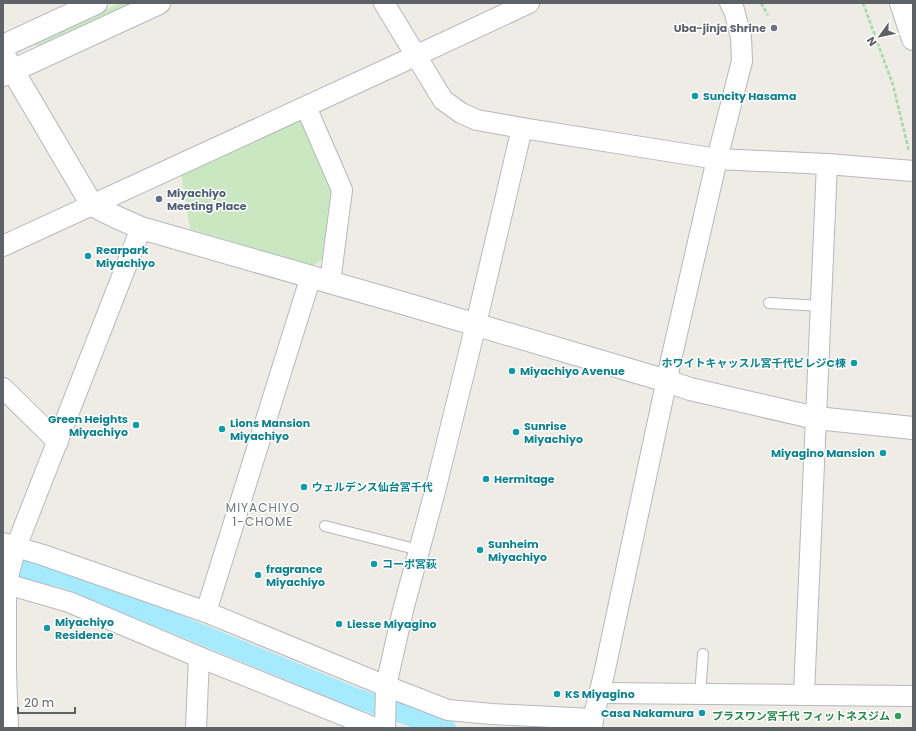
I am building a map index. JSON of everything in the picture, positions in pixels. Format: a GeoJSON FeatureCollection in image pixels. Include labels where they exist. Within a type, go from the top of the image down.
{"type":"FeatureCollection","features":[{"type":"Feature","properties":{"kind":"street"},"geometry":{"type":"LineString","coordinates":[[3,46],[96,3]]}},
{"type":"Feature","properties":{"kind":"street"},"geometry":{"type":"LineString","coordinates":[[159,3],[6,66],[92,205],[141,228],[476,324],[667,381],[690,390],[816,418],[913,428]]}},
{"type":"Feature","properties":{"kind":"street"},"geometry":{"type":"LineString","coordinates":[[384,3],[443,100],[461,113],[476,120],[717,159],[827,164],[912,164]]}},
{"type":"Feature","properties":{"kind":"street"},"geometry":{"type":"LineString","coordinates":[[3,246],[529,3]]}},
{"type":"Feature","properties":{"kind":"street"},"geometry":{"type":"LineString","coordinates":[[8,564],[70,602],[199,657],[384,712],[448,710],[592,724],[600,693],[671,360],[717,159],[742,61],[741,37],[734,10],[730,3]]}},
{"type":"Feature","properties":{"kind":"street"},"geometry":{"type":"LineString","coordinates":[[901,3],[913,39]]}},
{"type":"Feature","properties":{"kind":"street"},"geometry":{"type":"LineString","coordinates":[[206,612],[321,279],[342,190],[306,107]]}},
{"type":"Feature","properties":{"kind":"street"},"geometry":{"type":"LineString","coordinates":[[384,712],[403,610],[476,324],[522,128]]}},
{"type":"Feature","properties":{"kind":"street"},"geometry":{"type":"LineString","coordinates":[[804,694],[827,164]]}},
{"type":"Feature","properties":{"kind":"street"},"geometry":{"type":"LineString","coordinates":[[8,728],[6,671],[8,564],[58,442],[141,228]]}},
{"type":"Feature","properties":{"kind":"street"},"geometry":{"type":"LineString","coordinates":[[3,388],[58,442]]}},
{"type":"Feature","properties":{"kind":"street"},"geometry":{"type":"LineString","coordinates":[[8,564],[206,612],[384,712]]}},
{"type":"Feature","properties":{"kind":"street"},"geometry":{"type":"LineString","coordinates":[[196,728],[199,657]]}},
{"type":"Feature","properties":{"kind":"street"},"geometry":{"type":"LineString","coordinates":[[600,693],[913,696]]}},
{"type":"Feature","properties":{"kind":"lane"},"geometry":{"type":"LineString","coordinates":[[769,303],[821,306]]}},
{"type":"Feature","properties":{"kind":"lane"},"geometry":{"type":"LineString","coordinates":[[325,526],[419,550]]}},
{"type":"Feature","properties":{"kind":"lane"},"geometry":{"type":"LineString","coordinates":[[700,694],[703,654]]}},
{"type":"Feature","properties":{"kind":"path"},"geometry":{"type":"LineString","coordinates":[[761,3],[768,15]]}},
{"type":"Feature","properties":{"kind":"path"},"geometry":{"type":"LineString","coordinates":[[863,3],[893,85],[912,164]]}},
{"type":"Feature","properties":{"kind":"green space"},"geometry":{"type":"Polygon","coordinates":[[[120,3],[135,3],[39,47],[35,45],[37,41],[120,3]]]}},
{"type":"Feature","properties":{"kind":"green space"},"geometry":{"type":"Polygon","coordinates":[[[298,121],[308,125],[336,194],[326,257],[312,266],[190,229],[181,173],[298,121]]]}},
{"type":"Feature","properties":{"kind":"waterway"},"geometry":{"type":"LineString","coordinates":[[3,563],[67,579],[356,698],[446,728]]}},
{"type":"Feature","properties":{"kind":"place","name":"Uba-jinja Shrine"},"geometry":{"type":"Point","coordinates":[774,28]}},
{"type":"Feature","properties":{"kind":"place","name":"Suncity Hasama"},"geometry":{"type":"Point","coordinates":[695,96]}},
{"type":"Feature","properties":{"kind":"place","name":"Miyachiyo Meeting Place"},"geometry":{"type":"Point","coordinates":[159,199]}},
{"type":"Feature","properties":{"kind":"place","name":"Rearpark Miyachiyo"},"geometry":{"type":"Point","coordinates":[88,256]}},
{"type":"Feature","properties":{"kind":"place","name":"ホワイトキャッスル宮千代ビレジC棟"},"geometry":{"type":"Point","coordinates":[854,363]}},
{"type":"Feature","properties":{"kind":"place","name":"Miyachiyo Avenue"},"geometry":{"type":"Point","coordinates":[512,371]}},
{"type":"Feature","properties":{"kind":"place","name":"Green Heights Miyachiyo"},"geometry":{"type":"Point","coordinates":[136,425]}},
{"type":"Feature","properties":{"kind":"place","name":"Lions Mansion Miyachiyo"},"geometry":{"type":"Point","coordinates":[222,429]}},
{"type":"Feature","properties":{"kind":"place","name":"Sunrise Miyachiyo"},"geometry":{"type":"Point","coordinates":[516,432]}},
{"type":"Feature","properties":{"kind":"place","name":"Miyagino Mansion"},"geometry":{"type":"Point","coordinates":[883,453]}},
{"type":"Feature","properties":{"kind":"place","name":"Hermitage"},"geometry":{"type":"Point","coordinates":[486,479]}},
{"type":"Feature","properties":{"kind":"place","name":"ウェルデンス仙台宮千代"},"geometry":{"type":"Point","coordinates":[304,487]}},
{"type":"Feature","properties":{"kind":"place","name":"Sunheim Miyachiyo"},"geometry":{"type":"Point","coordinates":[480,550]}},
{"type":"Feature","properties":{"kind":"place","name":"コーポ宮萩"},"geometry":{"type":"Point","coordinates":[374,564]}},
{"type":"Feature","properties":{"kind":"place","name":"fragrance Miyachiyo"},"geometry":{"type":"Point","coordinates":[258,575]}},
{"type":"Feature","properties":{"kind":"place","name":"Liesse Miyagino"},"geometry":{"type":"Point","coordinates":[339,624]}},
{"type":"Feature","properties":{"kind":"place","name":"Miyachiyo Residence"},"geometry":{"type":"Point","coordinates":[47,628]}},
{"type":"Feature","properties":{"kind":"place","name":"KS Miyagino"},"geometry":{"type":"Point","coordinates":[557,694]}},
{"type":"Feature","properties":{"kind":"place","name":"Casa Nakamura"},"geometry":{"type":"Point","coordinates":[702,713]}},
{"type":"Feature","properties":{"kind":"place","name":"プラスワン宮千代 フィットネスジム"},"geometry":{"type":"Point","coordinates":[898,716]}},
{"type":"Feature","properties":{"kind":"district","name":"MIYACHIYO 1-CHOME"},"geometry":{"type":"Point","coordinates":[263,515]}}]}
